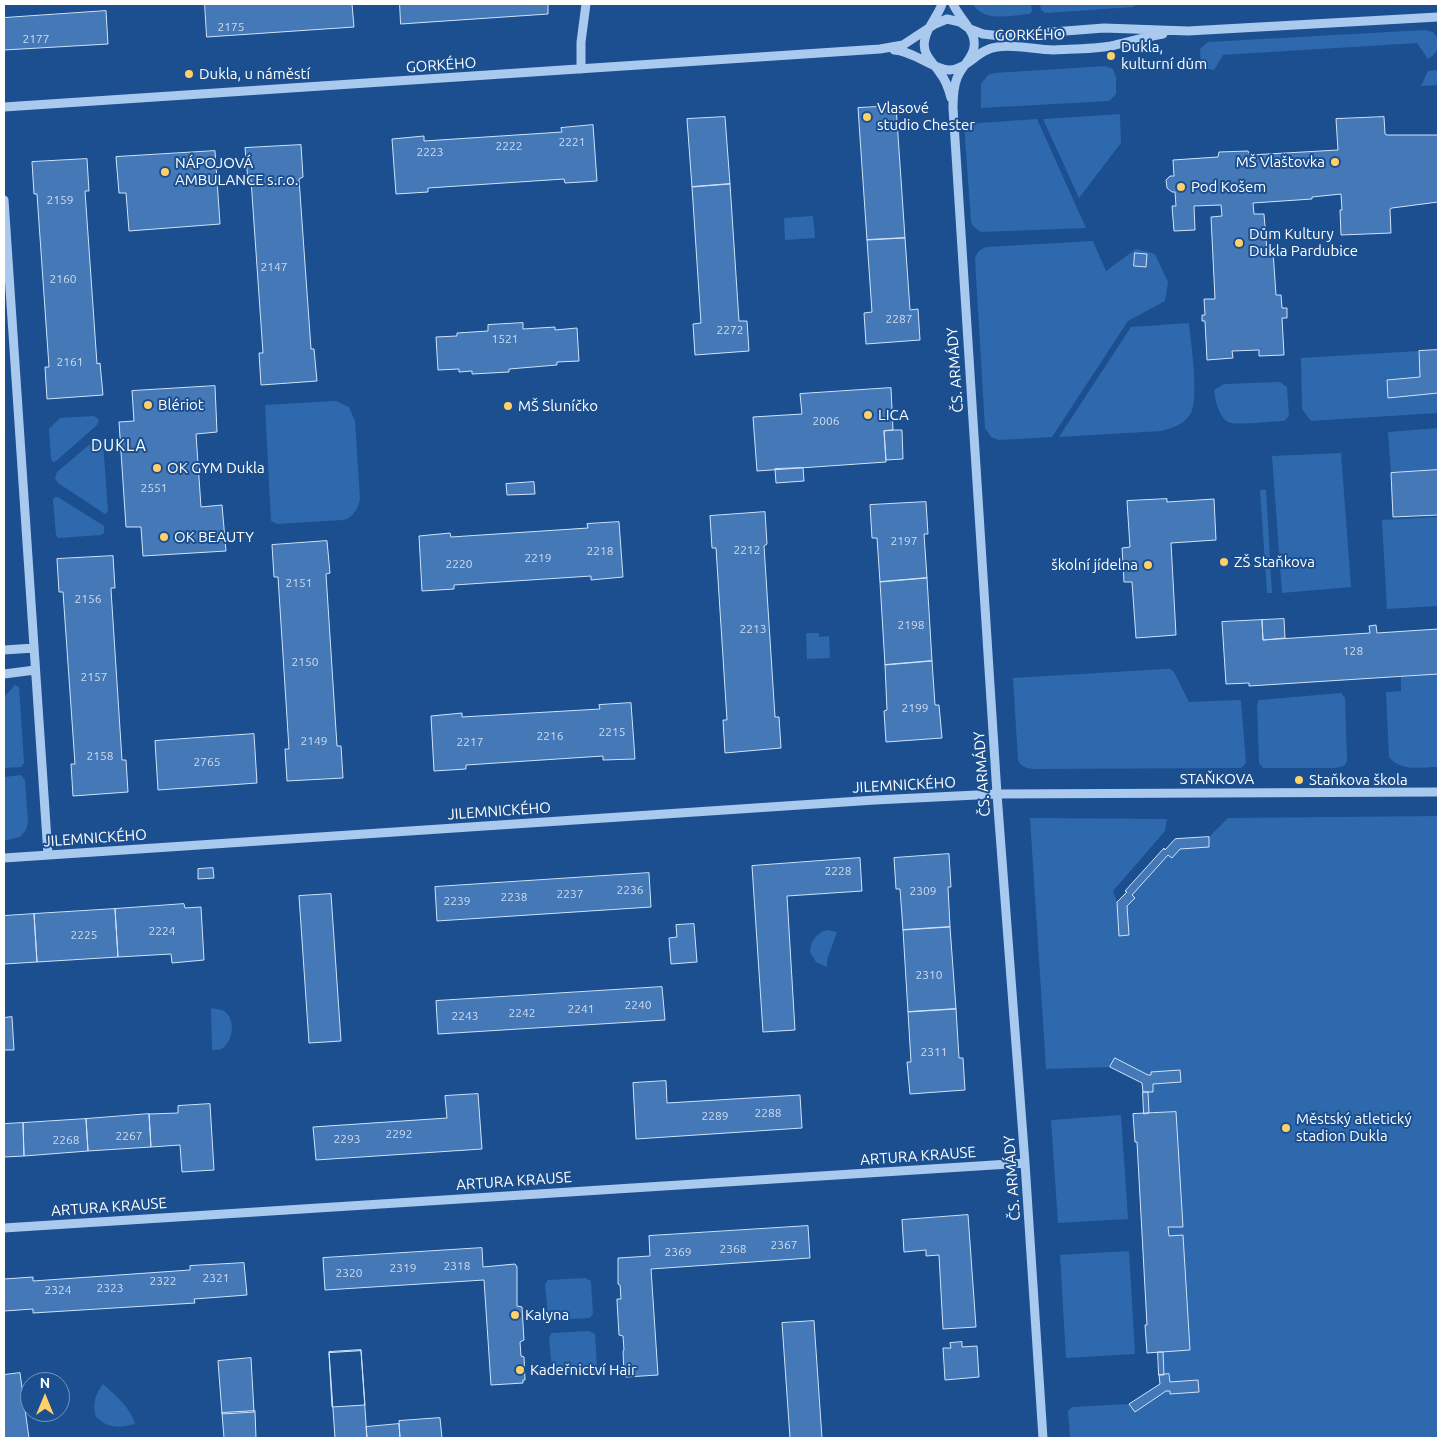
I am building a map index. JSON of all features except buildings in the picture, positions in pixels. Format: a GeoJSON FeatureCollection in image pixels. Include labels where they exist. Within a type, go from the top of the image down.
{"type":"FeatureCollection","features":[{"type":"Feature","properties":{"kind":"street"},"geometry":{"type":"LineString","coordinates":[[581,69],[581,42],[586,4]]}},
{"type":"Feature","properties":{"kind":"street","name":"ČS. ARMÁDY"},"geometry":{"type":"LineString","coordinates":[[942,4],[924,40],[924,46],[928,59],[939,71],[946,83],[953,108],[997,794],[1025,1163],[1043,1438]]}},
{"type":"Feature","properties":{"kind":"street","name":"ČS. ARMÁDY"},"geometry":{"type":"LineString","coordinates":[[953,4],[973,37],[974,44],[974,50],[958,76],[955,85],[953,108]]}},
{"type":"Feature","properties":{"kind":"street","name":"GORKÉHO"},"geometry":{"type":"LineString","coordinates":[[880,49],[905,51],[944,70],[951,70],[963,66],[982,52],[996,47],[1020,46],[1053,50],[1104,46],[1138,38],[1188,31],[1438,17]]}},
{"type":"Feature","properties":{"kind":"street","name":"GORKÉHO"},"geometry":{"type":"LineString","coordinates":[[4,107],[880,49],[904,45],[947,19],[954,20],[983,34],[1001,36],[1104,28],[1188,31]]}},
{"type":"Feature","properties":{"kind":"street"},"geometry":{"type":"LineString","coordinates":[[4,200],[6,276],[48,855]]}},
{"type":"Feature","properties":{"kind":"street"},"geometry":{"type":"LineString","coordinates":[[4,650],[34,648]]}},
{"type":"Feature","properties":{"kind":"street"},"geometry":{"type":"LineString","coordinates":[[4,674],[35,670]]}},
{"type":"Feature","properties":{"kind":"street","name":"STAŇKOVA"},"geometry":{"type":"LineString","coordinates":[[997,794],[1438,792]]}},
{"type":"Feature","properties":{"kind":"street","name":"JILEMNICKÉHO"},"geometry":{"type":"LineString","coordinates":[[4,858],[875,800],[997,794]]}},
{"type":"Feature","properties":{"kind":"street","name":"ARTURA KRAUSE"},"geometry":{"type":"LineString","coordinates":[[4,1228],[1025,1163]]}},
{"type":"Feature","properties":{"kind":"shaded area"},"geometry":{"type":"Polygon","coordinates":[[[973,4],[1031,4],[1032,11],[1030,14],[991,16],[978,10],[973,4]]]}},
{"type":"Feature","properties":{"kind":"shaded area"},"geometry":{"type":"Polygon","coordinates":[[[1040,4],[1136,5],[1133,7],[1045,13],[1041,10],[1040,4]]]}},
{"type":"Feature","properties":{"kind":"shaded area"},"geometry":{"type":"Polygon","coordinates":[[[1425,30],[1433,32],[1438,39],[1438,47],[1435,54],[1428,59],[1417,43],[1223,55],[1214,70],[1205,68],[1201,64],[1200,49],[1208,42],[1425,30]]]}},
{"type":"Feature","properties":{"kind":"shaded area"},"geometry":{"type":"Polygon","coordinates":[[[1105,66],[1113,69],[1116,77],[1116,94],[1109,101],[981,108],[981,84],[988,75],[994,73],[1105,66]]]}},
{"type":"Feature","properties":{"kind":"shaded area"},"geometry":{"type":"Polygon","coordinates":[[[1438,70],[1438,85],[1421,86],[1428,71],[1438,70]]]}},
{"type":"Feature","properties":{"kind":"shaded area"},"geometry":{"type":"Polygon","coordinates":[[[1120,114],[1121,143],[1079,198],[1043,119],[1120,114]]]}},
{"type":"Feature","properties":{"kind":"shaded area"},"geometry":{"type":"Polygon","coordinates":[[[1037,119],[1086,228],[981,232],[973,226],[971,221],[964,124],[1037,119]]]}},
{"type":"Feature","properties":{"kind":"shaded area"},"geometry":{"type":"Polygon","coordinates":[[[813,216],[815,238],[785,240],[784,218],[813,216]]]}},
{"type":"Feature","properties":{"kind":"shaded area"},"geometry":{"type":"Polygon","coordinates":[[[1093,241],[1106,271],[1136,249],[1155,254],[1168,282],[1165,301],[1128,321],[1052,437],[999,440],[991,437],[985,428],[975,259],[977,254],[987,247],[1093,241]]]}},
{"type":"Feature","properties":{"kind":"shaded area"},"geometry":{"type":"Polygon","coordinates":[[[1189,323],[1194,370],[1194,395],[1191,413],[1182,423],[1161,431],[1059,437],[1131,327],[1189,323]]]}},
{"type":"Feature","properties":{"kind":"shaded area"},"geometry":{"type":"Polygon","coordinates":[[[1418,351],[1420,377],[1387,380],[1388,397],[1438,393],[1438,413],[1311,421],[1302,409],[1301,358],[1418,351]]]}},
{"type":"Feature","properties":{"kind":"shaded area"},"geometry":{"type":"Polygon","coordinates":[[[1280,382],[1287,387],[1289,416],[1284,421],[1228,422],[1216,403],[1214,390],[1224,384],[1280,382]]]}},
{"type":"Feature","properties":{"kind":"shaded area"},"geometry":{"type":"Polygon","coordinates":[[[336,401],[349,407],[355,421],[360,499],[356,510],[350,517],[343,520],[277,524],[271,521],[265,405],[336,401]]]}},
{"type":"Feature","properties":{"kind":"shaded area"},"geometry":{"type":"Polygon","coordinates":[[[94,416],[99,420],[97,425],[53,462],[51,459],[49,429],[60,418],[94,416]]]}},
{"type":"Feature","properties":{"kind":"shaded area"},"geometry":{"type":"Polygon","coordinates":[[[1438,428],[1438,470],[1391,473],[1388,432],[1438,428]]]}},
{"type":"Feature","properties":{"kind":"shaded area"},"geometry":{"type":"Polygon","coordinates":[[[96,439],[101,439],[103,443],[108,511],[105,514],[58,483],[55,478],[57,472],[96,439]]]}},
{"type":"Feature","properties":{"kind":"shaded area"},"geometry":{"type":"Polygon","coordinates":[[[1341,453],[1351,587],[1282,593],[1272,456],[1341,453]]]}},
{"type":"Feature","properties":{"kind":"shaded area"},"geometry":{"type":"Polygon","coordinates":[[[1260,490],[1266,490],[1272,593],[1267,593],[1260,490]]]}},
{"type":"Feature","properties":{"kind":"shaded area"},"geometry":{"type":"Polygon","coordinates":[[[55,497],[58,497],[104,526],[104,533],[101,535],[58,538],[56,535],[53,500],[55,497]]]}},
{"type":"Feature","properties":{"kind":"shaded area"},"geometry":{"type":"Polygon","coordinates":[[[1438,517],[1438,606],[1387,609],[1382,520],[1438,517]]]}},
{"type":"Feature","properties":{"kind":"shaded area"},"geometry":{"type":"Polygon","coordinates":[[[806,633],[819,633],[819,637],[829,636],[830,658],[807,659],[806,633]]]}},
{"type":"Feature","properties":{"kind":"shaded area"},"geometry":{"type":"Polygon","coordinates":[[[1170,669],[1174,672],[1189,702],[1241,701],[1246,763],[1241,768],[1033,769],[1024,767],[1019,762],[1013,678],[1170,669]]]}},
{"type":"Feature","properties":{"kind":"shaded area"},"geometry":{"type":"Polygon","coordinates":[[[1438,674],[1438,767],[1412,768],[1399,765],[1389,757],[1386,692],[1401,691],[1401,677],[1438,674]]]}},
{"type":"Feature","properties":{"kind":"shaded area"},"geometry":{"type":"Polygon","coordinates":[[[15,685],[19,687],[24,763],[21,767],[4,768],[4,697],[15,685]]]}},
{"type":"Feature","properties":{"kind":"shaded area"},"geometry":{"type":"Polygon","coordinates":[[[1341,693],[1345,698],[1347,762],[1344,765],[1334,768],[1263,768],[1259,763],[1257,704],[1259,700],[1341,693]]]}},
{"type":"Feature","properties":{"kind":"shaded area"},"geometry":{"type":"Polygon","coordinates":[[[21,775],[25,780],[28,822],[26,830],[20,837],[4,841],[4,777],[21,775]]]}},
{"type":"Feature","properties":{"kind":"shaded area","name":"Městský atletický stadion Dukla"},"geometry":{"type":"Polygon","coordinates":[[[1438,816],[1438,1438],[1070,1438],[1068,1411],[1072,1407],[1129,1404],[1160,1384],[1158,1352],[1147,1353],[1145,1325],[1147,1324],[1137,1142],[1135,1142],[1133,1114],[1144,1113],[1142,1083],[1110,1067],[1046,1069],[1030,818],[1167,819],[1165,831],[1113,891],[1117,902],[1164,848],[1165,850],[1209,837],[1228,818],[1438,816]]]}},
{"type":"Feature","properties":{"kind":"shaded area"},"geometry":{"type":"Polygon","coordinates":[[[827,930],[837,932],[827,960],[827,967],[816,962],[810,952],[815,938],[827,930]]]}},
{"type":"Feature","properties":{"kind":"shaded area"},"geometry":{"type":"Polygon","coordinates":[[[211,1008],[222,1010],[230,1017],[232,1028],[229,1040],[219,1050],[212,1050],[211,1008]]]}},
{"type":"Feature","properties":{"kind":"shaded area"},"geometry":{"type":"Polygon","coordinates":[[[1121,1115],[1128,1219],[1058,1223],[1051,1120],[1121,1115]]]}},
{"type":"Feature","properties":{"kind":"shaded area"},"geometry":{"type":"Polygon","coordinates":[[[1129,1251],[1135,1354],[1066,1358],[1060,1255],[1129,1251]]]}},
{"type":"Feature","properties":{"kind":"shaded area"},"geometry":{"type":"Polygon","coordinates":[[[585,1278],[591,1281],[593,1314],[590,1318],[552,1320],[548,1317],[545,1284],[548,1280],[585,1278]]]}},
{"type":"Feature","properties":{"kind":"shaded area"},"geometry":{"type":"Polygon","coordinates":[[[589,1331],[595,1334],[597,1367],[594,1371],[556,1373],[552,1370],[549,1337],[552,1333],[589,1331]]]}},
{"type":"Feature","properties":{"kind":"shaded area"},"geometry":{"type":"Polygon","coordinates":[[[103,1384],[126,1407],[135,1424],[110,1426],[96,1417],[95,1400],[103,1384]]]}},
{"type":"Feature","properties":{"kind":"place","name":"Dukla, kulturní dům"},"geometry":{"type":"Point","coordinates":[1111,56]}},
{"type":"Feature","properties":{"kind":"place","name":"Dukla, u náměstí"},"geometry":{"type":"Point","coordinates":[189,74]}},
{"type":"Feature","properties":{"kind":"place","name":"Vlasové studio Chester"},"geometry":{"type":"Point","coordinates":[867,117]}},
{"type":"Feature","properties":{"kind":"place","name":"MŠ Vlaštovka"},"geometry":{"type":"Point","coordinates":[1335,162]}},
{"type":"Feature","properties":{"kind":"place","name":"NÁPOJOVÁ AMBULANCE s.r.o."},"geometry":{"type":"Point","coordinates":[165,172]}},
{"type":"Feature","properties":{"kind":"place","name":"Pod Košem"},"geometry":{"type":"Point","coordinates":[1181,187]}},
{"type":"Feature","properties":{"kind":"place","name":"Dům Kultury Dukla Pardubice"},"geometry":{"type":"Point","coordinates":[1239,243]}},
{"type":"Feature","properties":{"kind":"place","name":"Blériot"},"geometry":{"type":"Point","coordinates":[148,405]}},
{"type":"Feature","properties":{"kind":"place","name":"MŠ Sluníčko"},"geometry":{"type":"Point","coordinates":[508,406]}},
{"type":"Feature","properties":{"kind":"place","name":"LICA"},"geometry":{"type":"Point","coordinates":[868,415]}},
{"type":"Feature","properties":{"kind":"place","name":"OK GYM Dukla"},"geometry":{"type":"Point","coordinates":[157,468]}},
{"type":"Feature","properties":{"kind":"place","name":"OK BEAUTY"},"geometry":{"type":"Point","coordinates":[164,537]}},
{"type":"Feature","properties":{"kind":"place","name":"ZŠ Staňkova"},"geometry":{"type":"Point","coordinates":[1224,562]}},
{"type":"Feature","properties":{"kind":"place","name":"školní jídelna"},"geometry":{"type":"Point","coordinates":[1148,565]}},
{"type":"Feature","properties":{"kind":"place","name":"Staňkova škola"},"geometry":{"type":"Point","coordinates":[1299,780]}},
{"type":"Feature","properties":{"kind":"place","name":"Městský atletický stadion Dukla"},"geometry":{"type":"Point","coordinates":[1286,1128]}},
{"type":"Feature","properties":{"kind":"place","name":"Kalyna"},"geometry":{"type":"Point","coordinates":[515,1315]}},
{"type":"Feature","properties":{"kind":"place","name":"Kadeřnictví Hair"},"geometry":{"type":"Point","coordinates":[520,1370]}},
{"type":"Feature","properties":{"kind":"district","name":"DUKLA"},"geometry":{"type":"Point","coordinates":[119,446]}}]}
